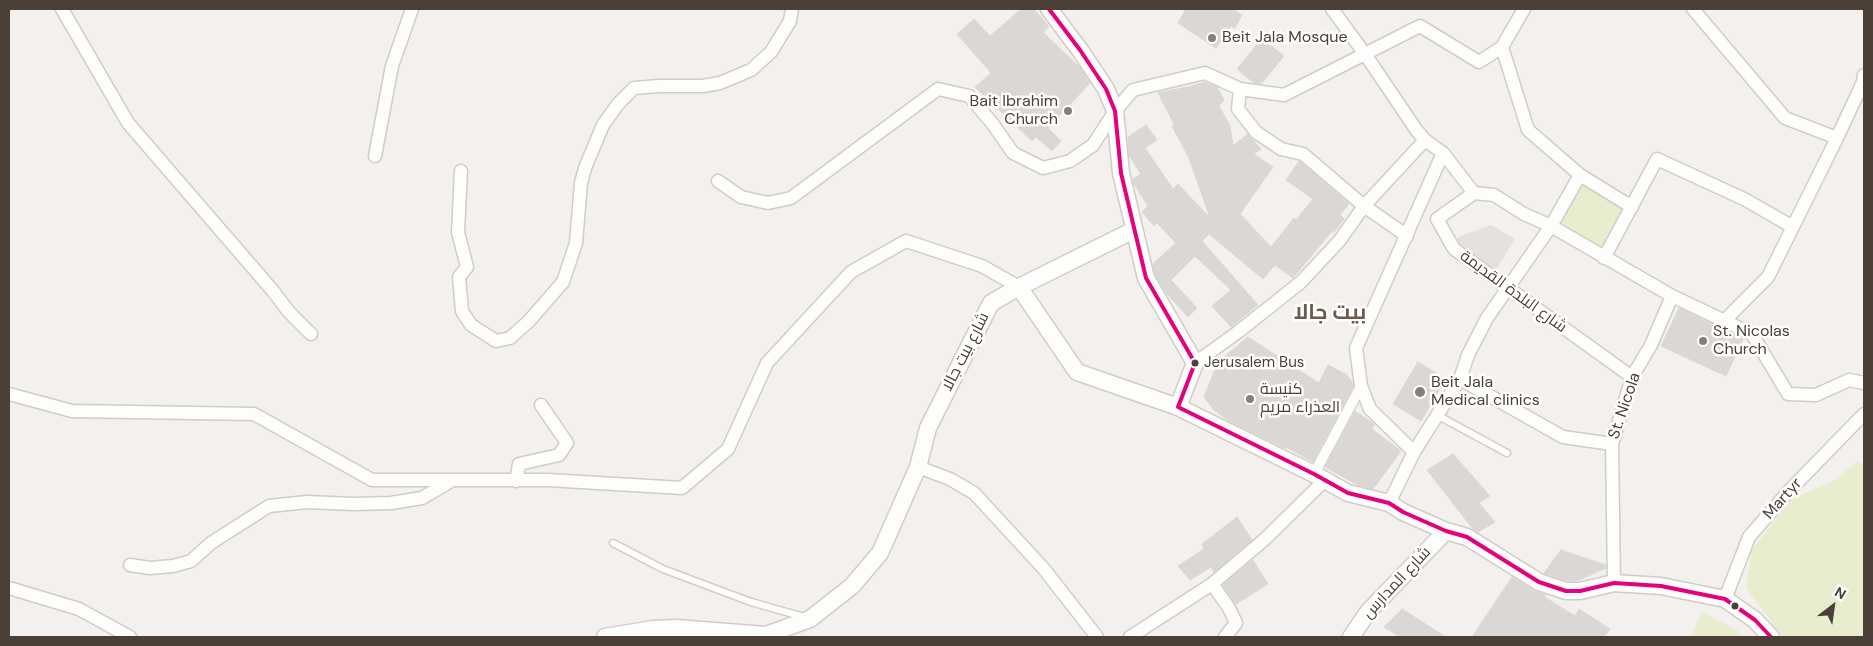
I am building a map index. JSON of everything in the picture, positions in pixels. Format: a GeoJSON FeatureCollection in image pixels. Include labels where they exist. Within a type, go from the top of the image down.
{"type":"FeatureCollection","features":[{"type":"Feature","properties":{"kind":"street"},"geometry":{"type":"LineString","coordinates":[[62,9],[128,123],[289,312],[311,334]]}},
{"type":"Feature","properties":{"kind":"street"},"geometry":{"type":"LineString","coordinates":[[376,156],[392,66],[412,9]]}},
{"type":"Feature","properties":{"kind":"street"},"geometry":{"type":"LineString","coordinates":[[461,172],[458,232],[467,267],[459,277],[462,311],[471,326],[496,341],[510,338],[529,321],[563,282],[576,243],[585,168],[603,125],[618,104],[634,88],[703,86],[720,83],[750,70],[771,52],[790,21],[792,9]]}},
{"type":"Feature","properties":{"kind":"street"},"geometry":{"type":"LineString","coordinates":[[1332,9],[1425,140],[1443,153],[1474,193],[1494,195],[1524,214],[1551,226],[1672,296],[1752,334],[1788,394],[1816,395],[1849,380],[1864,383]]}},
{"type":"Feature","properties":{"kind":"street"},"geometry":{"type":"LineString","coordinates":[[718,181],[741,197],[768,203],[791,198],[938,89],[969,96],[992,123],[1013,154],[1043,168],[1070,161],[1093,145],[1115,111],[1133,90],[1205,72],[1240,90],[1284,95],[1420,26],[1479,62],[1502,47],[1524,9]]}},
{"type":"Feature","properties":{"kind":"street"},"geometry":{"type":"LineString","coordinates":[[1693,9],[1785,118],[1836,138]]}},
{"type":"Feature","properties":{"kind":"street"},"geometry":{"type":"LineString","coordinates":[[1052,10],[1101,81],[1115,111],[1121,173],[1146,278],[1195,363]]}},
{"type":"Feature","properties":{"kind":"street"},"geometry":{"type":"LineString","coordinates":[[1502,47],[1528,130],[1580,175],[1632,206]]}},
{"type":"Feature","properties":{"kind":"street"},"geometry":{"type":"LineString","coordinates":[[1724,321],[1768,277],[1863,82],[1864,75]]}},
{"type":"Feature","properties":{"kind":"street"},"geometry":{"type":"LineString","coordinates":[[1240,90],[1238,109],[1256,132],[1281,149],[1303,154],[1364,206],[1407,236]]}},
{"type":"Feature","properties":{"kind":"street"},"geometry":{"type":"LineString","coordinates":[[1178,407],[1195,363],[1301,282],[1340,240],[1364,206],[1425,140]]}},
{"type":"Feature","properties":{"kind":"street"},"geometry":{"type":"LineString","coordinates":[[1414,452],[1370,409],[1361,386],[1356,348],[1443,153]]}},
{"type":"Feature","properties":{"kind":"street"},"geometry":{"type":"LineString","coordinates":[[1604,258],[1657,159],[1744,199],[1793,227]]}},
{"type":"Feature","properties":{"kind":"street"},"geometry":{"type":"LineString","coordinates":[[1389,503],[1414,452],[1460,379],[1468,355],[1487,318],[1551,226],[1580,175]]}},
{"type":"Feature","properties":{"kind":"street","name":"شارع البلدة القديمة"},"geometry":{"type":"LineString","coordinates":[[1474,193],[1437,219],[1454,249],[1632,377]]}},
{"type":"Feature","properties":{"kind":"street","name":"شارع بيت جالا"},"geometry":{"type":"LineString","coordinates":[[605,637],[653,629],[676,628],[766,635],[810,619],[852,586],[880,554],[918,466],[928,428],[991,303],[1018,287],[1134,230]]}},
{"type":"Feature","properties":{"kind":"street"},"geometry":{"type":"LineString","coordinates":[[9,394],[72,411],[254,414],[372,480],[548,480],[682,488],[728,448],[766,363],[851,272],[906,242],[982,266],[1018,287],[1077,372],[1178,407],[1348,493],[1389,503],[1403,512],[1446,531],[1467,537],[1539,582],[1566,591],[1580,591],[1614,582],[1661,586],[1725,599],[1755,620],[1771,637]]}},
{"type":"Feature","properties":{"kind":"street","name":"St. Nicola"},"geometry":{"type":"LineString","coordinates":[[1614,582],[1612,444],[1632,377],[1651,346],[1672,296]]}},
{"type":"Feature","properties":{"kind":"street"},"geometry":{"type":"LineString","coordinates":[[1460,379],[1563,438],[1612,444]]}},
{"type":"Feature","properties":{"kind":"street"},"geometry":{"type":"LineString","coordinates":[[1130,637],[1212,584],[1265,539],[1319,478],[1361,386]]}},
{"type":"Feature","properties":{"kind":"street"},"geometry":{"type":"LineString","coordinates":[[516,481],[519,464],[558,455],[567,443],[541,405]]}},
{"type":"Feature","properties":{"kind":"street","name":"Martyr"},"geometry":{"type":"LineString","coordinates":[[1725,599],[1749,536],[1788,492],[1864,414]]}},
{"type":"Feature","properties":{"kind":"street"},"geometry":{"type":"LineString","coordinates":[[918,466],[950,479],[974,494],[1044,569],[1097,637]]}},
{"type":"Feature","properties":{"kind":"street"},"geometry":{"type":"LineString","coordinates":[[130,565],[150,568],[173,566],[191,561],[210,543],[269,506],[307,502],[391,503],[422,498],[451,481]]}},
{"type":"Feature","properties":{"kind":"street","name":"شارع المدارس"},"geometry":{"type":"LineString","coordinates":[[1351,637],[1368,612],[1446,531]]}},
{"type":"Feature","properties":{"kind":"street"},"geometry":{"type":"LineString","coordinates":[[1212,584],[1229,608],[1236,623],[1225,637]]}},
{"type":"Feature","properties":{"kind":"street"},"geometry":{"type":"LineString","coordinates":[[9,588],[79,609],[130,637]]}},
{"type":"Feature","properties":{"kind":"lane"},"geometry":{"type":"LineString","coordinates":[[1437,415],[1507,453]]}},
{"type":"Feature","properties":{"kind":"lane"},"geometry":{"type":"LineString","coordinates":[[612,543],[663,570],[750,602],[810,619]]}},
{"type":"Feature","properties":{"kind":"green space"},"geometry":{"type":"Polygon","coordinates":[[[1580,175],[1632,207],[1604,258],[1551,226],[1580,175]]]}},
{"type":"Feature","properties":{"kind":"green space"},"geometry":{"type":"Polygon","coordinates":[[[1859,461],[1864,468],[1864,637],[1783,637],[1746,588],[1752,550],[1792,499],[1833,481],[1859,461]]]}},
{"type":"Feature","properties":{"kind":"green space"},"geometry":{"type":"Polygon","coordinates":[[[1702,612],[1737,630],[1742,637],[1691,637],[1702,612]]]}},
{"type":"Feature","properties":{"kind":"shaded area"},"geometry":{"type":"Polygon","coordinates":[[[1491,225],[1515,239],[1490,280],[1450,256],[1458,237],[1491,225]]]}},
{"type":"Feature","properties":{"kind":"building"},"geometry":{"type":"Polygon","coordinates":[[[1021,9],[1034,9],[1049,27],[1043,32],[1081,69],[1090,83],[1048,128],[1061,141],[1052,151],[1036,137],[1032,141],[975,87],[991,73],[957,34],[974,19],[990,36],[1021,9]]]}},
{"type":"Feature","properties":{"kind":"building","name":"Beit Jala Mosque"},"geometry":{"type":"Polygon","coordinates":[[[1186,9],[1232,9],[1242,15],[1235,28],[1231,26],[1216,48],[1178,23],[1186,9]]]}},
{"type":"Feature","properties":{"kind":"building"},"geometry":{"type":"Polygon","coordinates":[[[1262,38],[1284,56],[1261,84],[1254,83],[1237,69],[1262,38]]]}},
{"type":"Feature","properties":{"kind":"building"},"geometry":{"type":"Polygon","coordinates":[[[1204,82],[1217,87],[1224,100],[1219,106],[1230,126],[1233,146],[1248,134],[1261,149],[1254,154],[1273,167],[1240,214],[1271,247],[1294,218],[1296,220],[1313,199],[1286,180],[1299,161],[1349,204],[1340,215],[1344,219],[1293,278],[1275,265],[1263,279],[1209,234],[1202,241],[1258,305],[1231,327],[1212,306],[1231,290],[1195,256],[1171,280],[1197,308],[1188,317],[1167,294],[1155,274],[1153,264],[1176,243],[1157,223],[1154,226],[1142,212],[1148,206],[1134,184],[1133,179],[1141,174],[1129,156],[1128,137],[1146,125],[1157,140],[1145,148],[1173,189],[1178,184],[1210,218],[1189,158],[1172,126],[1174,124],[1158,93],[1204,82]]]}},
{"type":"Feature","properties":{"kind":"building","name":"St. Nicolas Church"},"geometry":{"type":"Polygon","coordinates":[[[1679,308],[1743,339],[1726,376],[1661,346],[1679,308]]]}},
{"type":"Feature","properties":{"kind":"building"},"geometry":{"type":"Polygon","coordinates":[[[1248,337],[1319,383],[1328,365],[1347,375],[1352,382],[1353,387],[1313,462],[1288,448],[1229,421],[1214,410],[1204,397],[1218,362],[1248,337]]]}},
{"type":"Feature","properties":{"kind":"building","name":"Beit Jala Medical clinics"},"geometry":{"type":"Polygon","coordinates":[[[1418,362],[1446,379],[1421,421],[1393,404],[1418,362]]]}},
{"type":"Feature","properties":{"kind":"building"},"geometry":{"type":"Polygon","coordinates":[[[1355,411],[1374,424],[1372,429],[1401,451],[1373,489],[1358,485],[1325,467],[1355,411]]]}},
{"type":"Feature","properties":{"kind":"building"},"geometry":{"type":"Polygon","coordinates":[[[1453,454],[1490,496],[1479,503],[1495,522],[1478,532],[1473,529],[1427,470],[1453,454]]]}},
{"type":"Feature","properties":{"kind":"building"},"geometry":{"type":"Polygon","coordinates":[[[1237,517],[1252,540],[1214,572],[1211,567],[1190,580],[1178,566],[1204,549],[1202,544],[1237,517]]]}},
{"type":"Feature","properties":{"kind":"building"},"geometry":{"type":"Polygon","coordinates":[[[1561,550],[1606,565],[1606,568],[1577,581],[1568,581],[1544,573],[1561,550]]]}},
{"type":"Feature","properties":{"kind":"building"},"geometry":{"type":"Polygon","coordinates":[[[1253,560],[1268,584],[1236,604],[1223,585],[1253,560]]]}},
{"type":"Feature","properties":{"kind":"building"},"geometry":{"type":"Polygon","coordinates":[[[1512,577],[1534,591],[1546,595],[1543,596],[1575,616],[1579,609],[1610,629],[1604,637],[1472,637],[1512,577]]]}},
{"type":"Feature","properties":{"kind":"building"},"geometry":{"type":"Polygon","coordinates":[[[1402,609],[1446,637],[1400,637],[1384,627],[1402,609]]]}},
{"type":"Feature","properties":{"kind":"transit line"},"geometry":{"type":"LineString","coordinates":[[1049,9],[1106,89],[1115,111],[1121,173],[1146,278],[1195,363],[1178,407],[1314,474],[1348,493],[1389,503],[1403,512],[1446,531],[1467,537],[1539,582],[1566,591],[1580,591],[1614,583],[1661,586],[1725,599],[1755,620],[1771,637]]}},
{"type":"Feature","properties":{"kind":"place","name":"Beit Jala Mosque"},"geometry":{"type":"Point","coordinates":[1212,38]}},
{"type":"Feature","properties":{"kind":"place","name":"Bait Ibrahim Church"},"geometry":{"type":"Point","coordinates":[1068,111]}},
{"type":"Feature","properties":{"kind":"place","name":"St. Nicolas Church"},"geometry":{"type":"Point","coordinates":[1703,341]}},
{"type":"Feature","properties":{"kind":"place","name":"Jerusalem Bus"},"geometry":{"type":"Point","coordinates":[1195,363]}},
{"type":"Feature","properties":{"kind":"place","name":"Beit Jala Medical clinics"},"geometry":{"type":"Point","coordinates":[1420,392]}},
{"type":"Feature","properties":{"kind":"place","name":"كنيسة العذراء مريم"},"geometry":{"type":"Point","coordinates":[1250,399]}},
{"type":"Feature","properties":{"kind":"district","name":"بيت جالا"},"geometry":{"type":"Point","coordinates":[1330,313]}}]}
